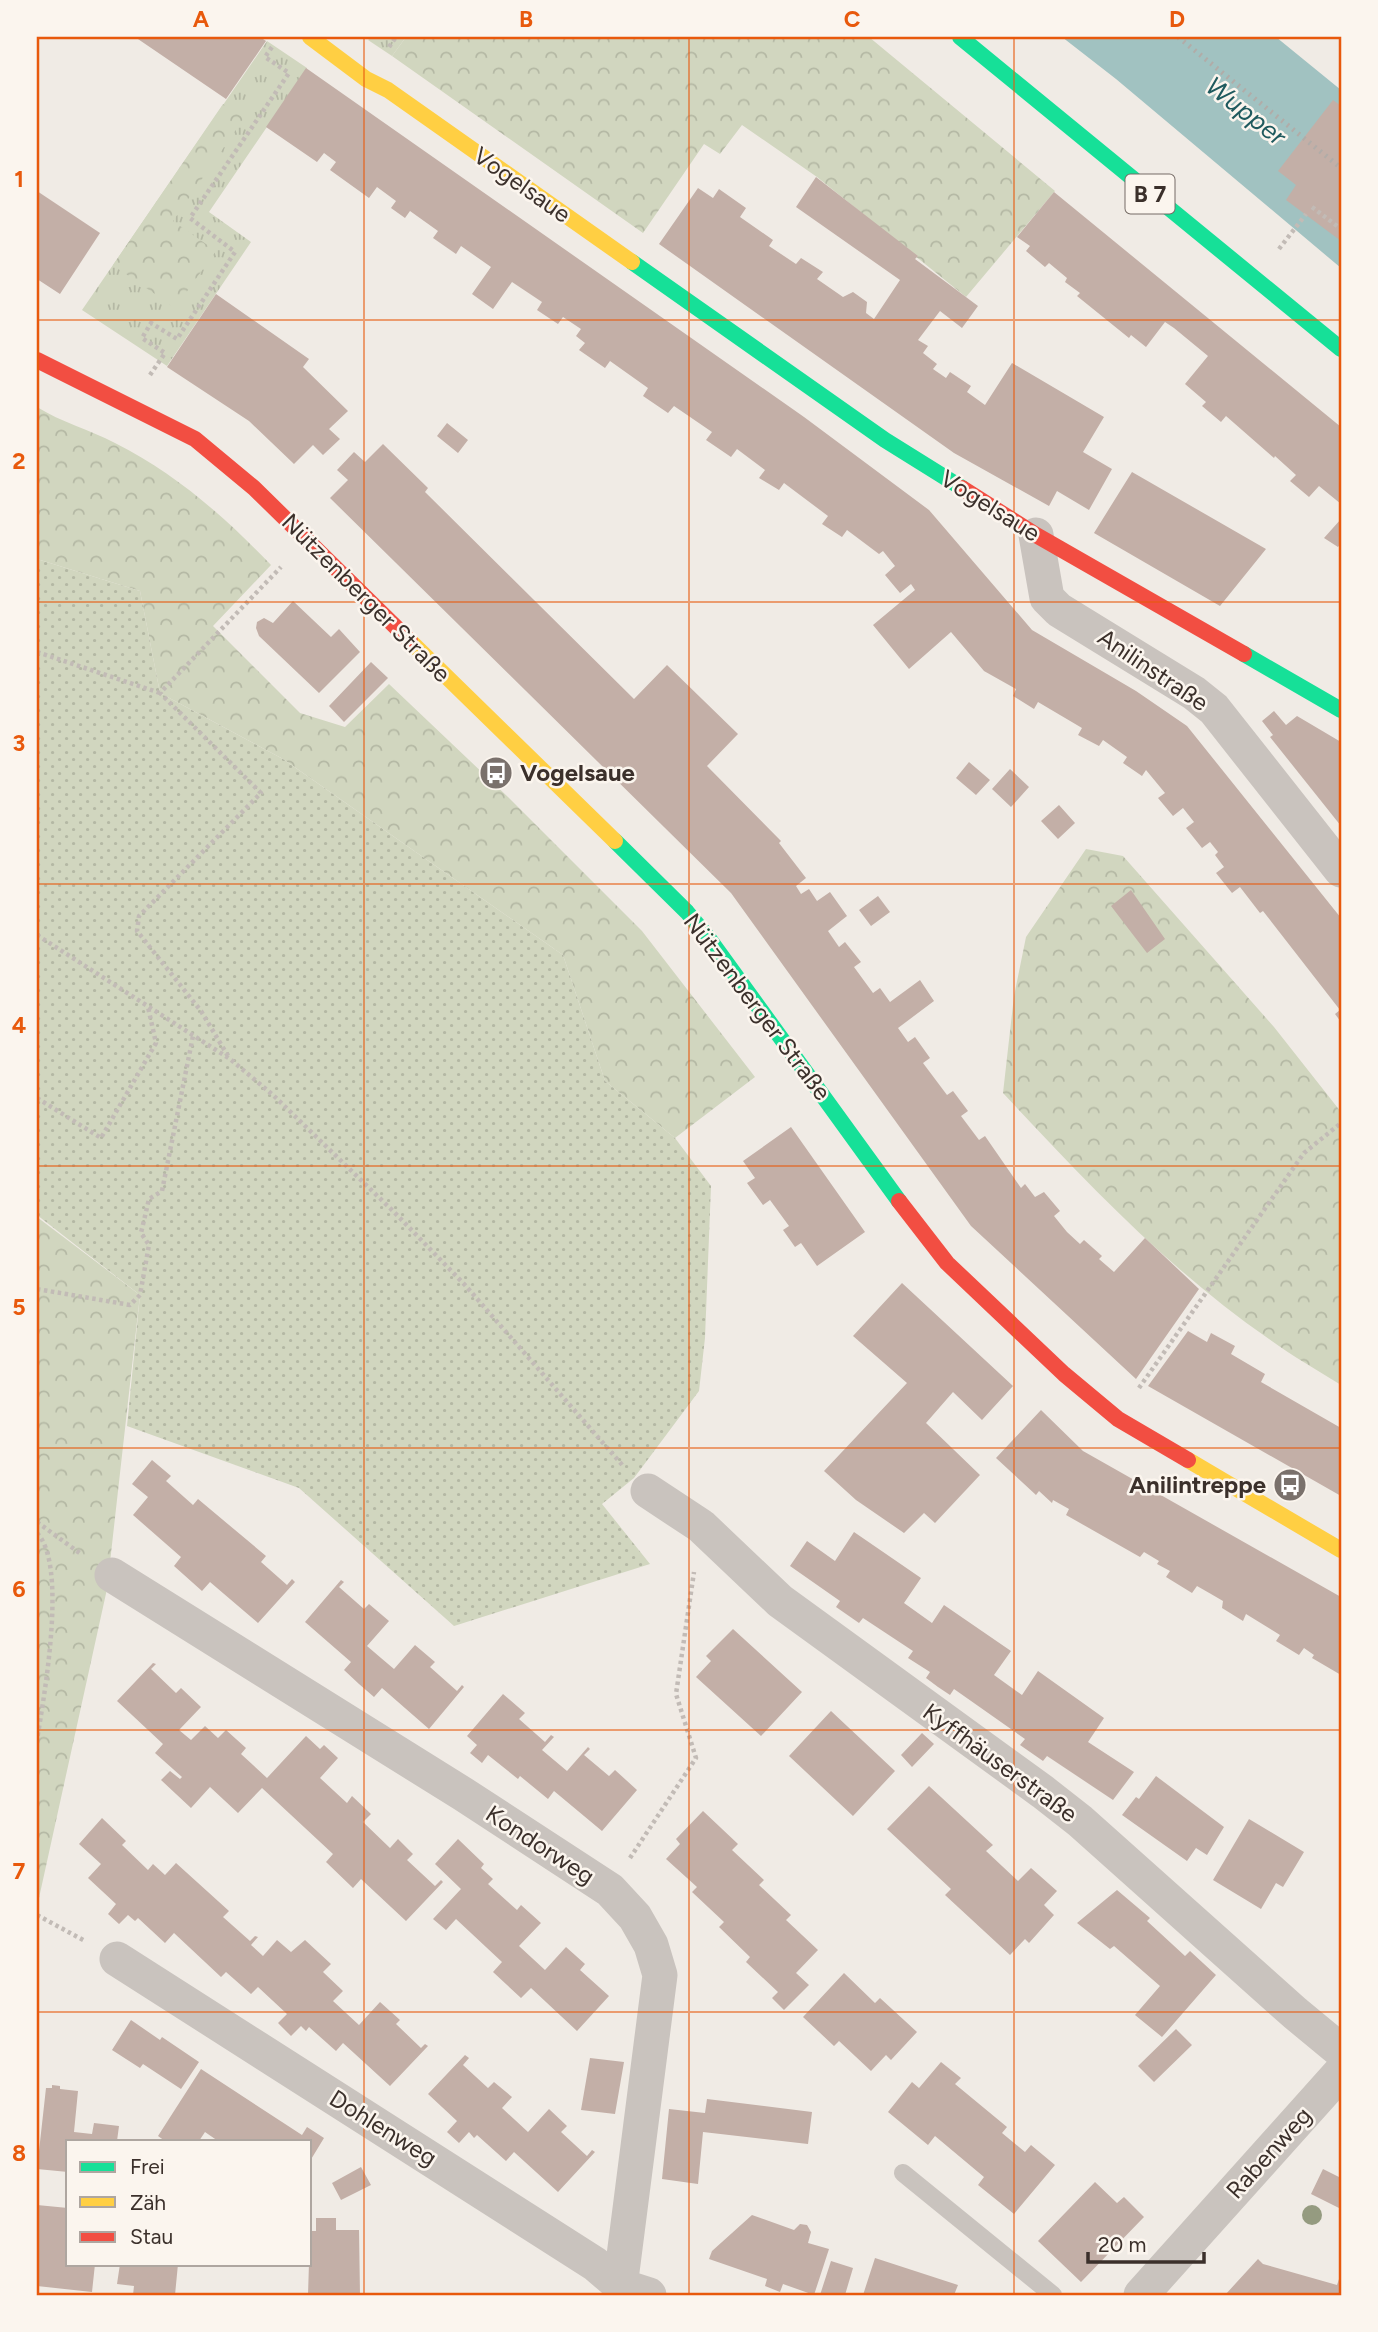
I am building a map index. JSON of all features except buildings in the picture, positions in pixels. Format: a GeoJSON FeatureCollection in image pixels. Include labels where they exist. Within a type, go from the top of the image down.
{"type":"FeatureCollection","features":[{"type":"Feature","properties":{"kind":"street","name":"Vogelsaue"},"geometry":{"type":"LineString","coordinates":[[310,37],[366,79],[399,98],[885,440],[1036,535],[1341,710]]}},
{"type":"Feature","properties":{"kind":"street","name":"B 7"},"geometry":{"type":"LineString","coordinates":[[960,37],[1341,349]]}},
{"type":"Feature","properties":{"kind":"street","name":"Nützenberger Straße"},"geometry":{"type":"LineString","coordinates":[[37,360],[195,439],[254,488],[687,912],[708,936],[927,1239],[947,1263],[1064,1374],[1118,1419],[1341,1550]]}},
{"type":"Feature","properties":{"kind":"street","name":"Anilinstraße"},"geometry":{"type":"LineString","coordinates":[[1036,535],[1047,598],[1059,610],[1194,693],[1214,709],[1341,870]]}},
{"type":"Feature","properties":{"kind":"street","name":"Kyffhäuserstraße"},"geometry":{"type":"LineString","coordinates":[[648,1491],[701,1526],[780,1601],[1080,1821],[1341,2051]]}},
{"type":"Feature","properties":{"kind":"street","name":"Kondorweg"},"geometry":{"type":"LineString","coordinates":[[100,1567],[610,1889],[635,1917],[651,1945],[660,1975],[629,2292]]}},
{"type":"Feature","properties":{"kind":"street","name":"Dohlenweg"},"geometry":{"type":"LineString","coordinates":[[117,1959],[584,2256],[629,2292]]}},
{"type":"Feature","properties":{"kind":"street","name":"Rabenweg"},"geometry":{"type":"LineString","coordinates":[[1141,2295],[1341,2072]]}},
{"type":"Feature","properties":{"kind":"lane"},"geometry":{"type":"LineString","coordinates":[[903,2173],[1053,2295]]}},
{"type":"Feature","properties":{"kind":"path"},"geometry":{"type":"LineString","coordinates":[[165,353],[142,338],[151,323],[177,339],[235,252],[190,218],[289,73],[265,57]]}},
{"type":"Feature","properties":{"kind":"path"},"geometry":{"type":"LineString","coordinates":[[1312,207],[1341,229]]}},
{"type":"Feature","properties":{"kind":"path"},"geometry":{"type":"LineString","coordinates":[[1278,251],[1306,214]]}},
{"type":"Feature","properties":{"kind":"path"},"geometry":{"type":"LineString","coordinates":[[160,693],[278,569]]}},
{"type":"Feature","properties":{"kind":"path"},"geometry":{"type":"LineString","coordinates":[[37,652],[160,693],[261,793],[139,916],[137,932],[201,1011],[230,1059]]}},
{"type":"Feature","properties":{"kind":"path"},"geometry":{"type":"LineString","coordinates":[[37,935],[230,1059],[273,1096],[447,1267],[648,1491]]}},
{"type":"Feature","properties":{"kind":"path"},"geometry":{"type":"LineString","coordinates":[[37,1098],[101,1138],[156,1043],[148,1006]]}},
{"type":"Feature","properties":{"kind":"path"},"geometry":{"type":"LineString","coordinates":[[37,1289],[130,1305],[140,1295],[149,1245],[141,1233],[149,1199],[162,1191],[193,1036]]}},
{"type":"Feature","properties":{"kind":"path"},"geometry":{"type":"LineString","coordinates":[[1141,1385],[1304,1153],[1341,1123]]}},
{"type":"Feature","properties":{"kind":"path"},"geometry":{"type":"LineString","coordinates":[[37,1522],[100,1567]]}},
{"type":"Feature","properties":{"kind":"path"},"geometry":{"type":"LineString","coordinates":[[610,1889],[696,1758],[676,1694],[701,1526]]}},
{"type":"Feature","properties":{"kind":"path"},"geometry":{"type":"LineString","coordinates":[[37,1533],[43,1539],[53,1587],[51,1635],[37,1740]]}},
{"type":"Feature","properties":{"kind":"path"},"geometry":{"type":"LineString","coordinates":[[37,1915],[117,1959]]}},
{"type":"Feature","properties":{"kind":"green space"},"geometry":{"type":"Polygon","coordinates":[[[371,37],[406,37],[392,56],[368,40],[371,37]]]}},
{"type":"Feature","properties":{"kind":"green space"},"geometry":{"type":"Polygon","coordinates":[[[406,37],[869,37],[1055,191],[966,297],[817,177],[742,125],[720,154],[704,144],[643,233],[392,56],[406,37]]]}},
{"type":"Feature","properties":{"kind":"green space"},"geometry":{"type":"Polygon","coordinates":[[[267,41],[307,68],[209,212],[251,242],[167,366],[82,310],[267,41]]]}},
{"type":"Feature","properties":{"kind":"green space"},"geometry":{"type":"Polygon","coordinates":[[[223,104],[244,118],[173,221],[216,251],[175,308],[113,265],[223,104]]]}},
{"type":"Feature","properties":{"kind":"green space"},"geometry":{"type":"Polygon","coordinates":[[[37,407],[137,455],[179,482],[236,530],[271,565],[213,626],[300,713],[345,727],[389,684],[508,797],[642,931],[755,1077],[675,1138],[605,1081],[563,955],[283,759],[160,693],[140,591],[37,559],[37,407]]]}},
{"type":"Feature","properties":{"kind":"green space"},"geometry":{"type":"Polygon","coordinates":[[[37,559],[140,591],[160,693],[283,759],[563,955],[605,1081],[675,1138],[711,1186],[705,1338],[699,1391],[634,1478],[602,1504],[650,1564],[454,1626],[299,1488],[127,1426],[140,1295],[37,1215],[37,559]]]}},
{"type":"Feature","properties":{"kind":"green space"},"geometry":{"type":"Polygon","coordinates":[[[1086,849],[1123,856],[1274,1027],[1341,1112],[1341,1385],[1278,1345],[1197,1284],[1129,1223],[1003,1093],[1014,996],[1026,937],[1086,849]]]}},
{"type":"Feature","properties":{"kind":"green space"},"geometry":{"type":"Polygon","coordinates":[[[37,1217],[140,1295],[107,1589],[37,1907],[37,1217]]]}},
{"type":"Feature","properties":{"kind":"water","name":"Wupper"},"geometry":{"type":"Polygon","coordinates":[[[1062,37],[1276,37],[1341,90],[1341,268],[1116,79],[1062,37]]]}},
{"type":"Feature","properties":{"kind":"railway"},"geometry":{"type":"LineString","coordinates":[[1178,37],[1341,168]]}},
{"type":"Feature","properties":{"kind":"traffic: fast"},"geometry":{"type":"LineString","coordinates":[[960,37],[1341,349]]}},
{"type":"Feature","properties":{"kind":"traffic: fast"},"geometry":{"type":"LineString","coordinates":[[632,262],[885,440],[962,488]]}},
{"type":"Feature","properties":{"kind":"traffic: fast"},"geometry":{"type":"LineString","coordinates":[[1244,654],[1341,710]]}},
{"type":"Feature","properties":{"kind":"traffic: fast"},"geometry":{"type":"LineString","coordinates":[[615,841],[687,912],[707,936],[899,1201]]}},
{"type":"Feature","properties":{"kind":"traffic: slow"},"geometry":{"type":"LineString","coordinates":[[310,37],[366,79],[388,90],[632,262]]}},
{"type":"Feature","properties":{"kind":"traffic: slow"},"geometry":{"type":"LineString","coordinates":[[410,641],[615,841]]}},
{"type":"Feature","properties":{"kind":"traffic: slow"},"geometry":{"type":"LineString","coordinates":[[1188,1460],[1341,1550]]}},
{"type":"Feature","properties":{"kind":"traffic: jam"},"geometry":{"type":"LineString","coordinates":[[37,360],[195,439],[254,488],[410,641]]}},
{"type":"Feature","properties":{"kind":"traffic: jam"},"geometry":{"type":"LineString","coordinates":[[962,488],[1036,535],[1244,654]]}},
{"type":"Feature","properties":{"kind":"traffic: jam"},"geometry":{"type":"LineString","coordinates":[[899,1201],[947,1263],[1064,1374],[1118,1419],[1188,1460]]}},
{"type":"Feature","properties":{"kind":"place","name":"Vogelsaue"},"geometry":{"type":"Point","coordinates":[496,773]}},
{"type":"Feature","properties":{"kind":"place","name":"Anilintreppe"},"geometry":{"type":"Point","coordinates":[1290,1485]}}]}
